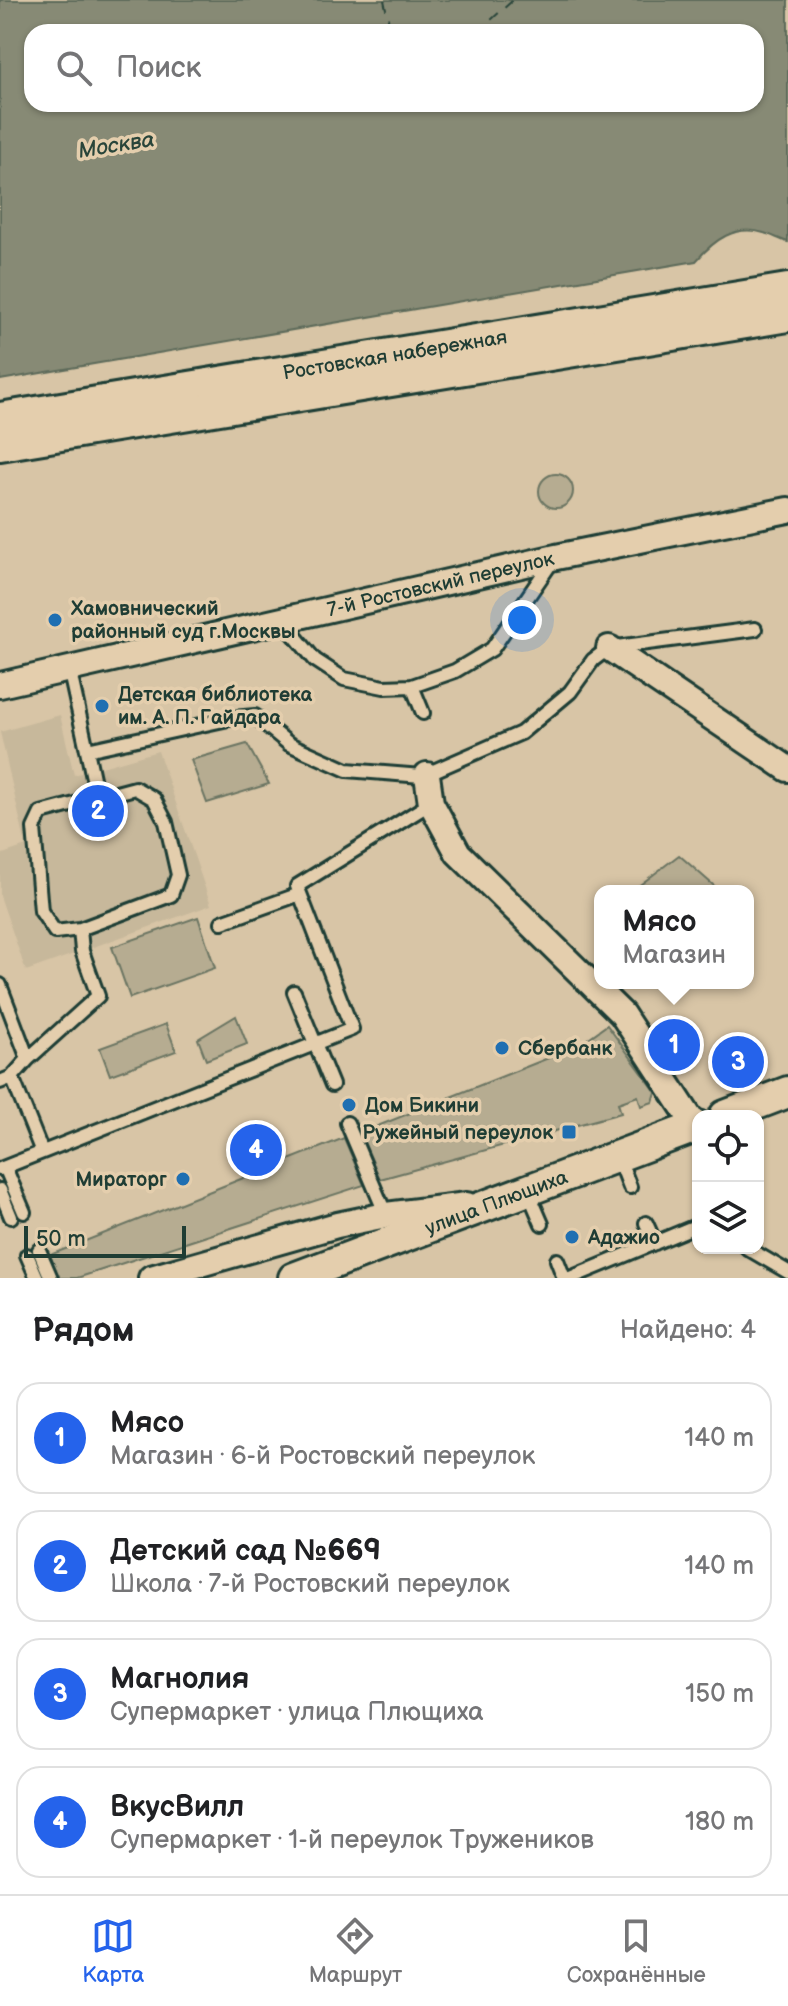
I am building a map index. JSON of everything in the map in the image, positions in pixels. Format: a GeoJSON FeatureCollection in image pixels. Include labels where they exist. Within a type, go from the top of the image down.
{"type":"FeatureCollection","features":[{"type":"Feature","properties":{"kind":"main road","name":"Ростовская набережная"},"geometry":{"type":"LineString","coordinates":[[0,419],[788,290]]}},
{"type":"Feature","properties":{"kind":"main road","name":"Ростовская набережная"},"geometry":{"type":"LineString","coordinates":[[0,444],[788,315]]}},
{"type":"Feature","properties":{"kind":"street","name":"7-й Ростовский переулок"},"geometry":{"type":"LineString","coordinates":[[0,685],[556,557],[788,510]]}},
{"type":"Feature","properties":{"kind":"street"},"geometry":{"type":"LineString","coordinates":[[609,648],[788,769]]}},
{"type":"Feature","properties":{"kind":"street"},"geometry":{"type":"LineString","coordinates":[[432,768],[431,803],[458,853],[594,987]]}},
{"type":"Feature","properties":{"kind":"street"},"geometry":{"type":"LineString","coordinates":[[597,989],[622,1014],[692,1119]]}},
{"type":"Feature","properties":{"kind":"street"},"geometry":{"type":"LineString","coordinates":[[741,1110],[788,1092]]}},
{"type":"Feature","properties":{"kind":"street","name":"улица Плющиха"},"geometry":{"type":"LineString","coordinates":[[313,1274],[527,1189],[692,1129]]}},
{"type":"Feature","properties":{"kind":"street"},"geometry":{"type":"LineString","coordinates":[[151,1278],[337,1225],[386,1215],[497,1201]]}},
{"type":"Feature","properties":{"kind":"lane"},"geometry":{"type":"LineString","coordinates":[[281,619],[315,660],[344,679],[384,687],[412,686],[455,671],[492,649],[556,557]]}},
{"type":"Feature","properties":{"kind":"lane"},"geometry":{"type":"LineString","coordinates":[[87,750],[233,718],[255,716],[289,744],[347,770],[432,768],[521,733],[570,692],[593,660],[609,648],[755,629]]}},
{"type":"Feature","properties":{"kind":"lane"},"geometry":{"type":"LineString","coordinates":[[69,668],[97,797]]}},
{"type":"Feature","properties":{"kind":"lane"},"geometry":{"type":"LineString","coordinates":[[412,686],[423,713]]}},
{"type":"Feature","properties":{"kind":"lane"},"geometry":{"type":"LineString","coordinates":[[135,788],[154,799],[166,822],[178,875],[171,895],[80,929],[55,932],[41,911],[34,828],[41,813],[97,797],[135,788]]}},
{"type":"Feature","properties":{"kind":"lane"},"geometry":{"type":"LineString","coordinates":[[0,1190],[17,1215],[2,1168],[352,1029],[297,886],[431,803]]}},
{"type":"Feature","properties":{"kind":"lane"},"geometry":{"type":"LineString","coordinates":[[222,922],[300,894]]}},
{"type":"Feature","properties":{"kind":"lane"},"geometry":{"type":"LineString","coordinates":[[42,1152],[6,1080],[98,996],[82,951],[80,929]]}},
{"type":"Feature","properties":{"kind":"lane"},"geometry":{"type":"LineString","coordinates":[[0,985],[28,1059]]}},
{"type":"Feature","properties":{"kind":"lane"},"geometry":{"type":"LineString","coordinates":[[294,992],[332,1085]]}},
{"type":"Feature","properties":{"kind":"lane"},"geometry":{"type":"LineString","coordinates":[[347,1123],[386,1215]]}},
{"type":"Feature","properties":{"kind":"lane"},"geometry":{"type":"LineString","coordinates":[[617,1155],[630,1187]]}},
{"type":"Feature","properties":{"kind":"lane"},"geometry":{"type":"LineString","coordinates":[[527,1189],[542,1224]]}},
{"type":"Feature","properties":{"kind":"lane"},"geometry":{"type":"LineString","coordinates":[[646,1223],[655,1243]]}},
{"type":"Feature","properties":{"kind":"lane"},"geometry":{"type":"LineString","coordinates":[[570,1278],[692,1228]]}},
{"type":"Feature","properties":{"kind":"lane"},"geometry":{"type":"LineString","coordinates":[[37,1278],[33,1252],[51,1278]]}},
{"type":"Feature","properties":{"kind":"lane"},"geometry":{"type":"LineString","coordinates":[[757,1254],[788,1272]]}},
{"type":"Feature","properties":{"kind":"lane"},"geometry":{"type":"LineString","coordinates":[[557,1260],[564,1278]]}},
{"type":"Feature","properties":{"kind":"shaded area"},"geometry":{"type":"Polygon","coordinates":[[[556,474],[568,479],[573,491],[568,503],[556,508],[544,503],[539,491],[544,479],[556,474]]]}},
{"type":"Feature","properties":{"kind":"shaded area"},"geometry":{"type":"Polygon","coordinates":[[[60,715],[74,775],[158,751],[211,905],[26,971],[0,896],[0,855],[26,846],[0,732],[60,715]]]}},
{"type":"Feature","properties":{"kind":"shaded area"},"geometry":{"type":"Polygon","coordinates":[[[247,744],[269,784],[207,803],[191,760],[247,744]]]}},
{"type":"Feature","properties":{"kind":"shaded area"},"geometry":{"type":"Polygon","coordinates":[[[679,855],[713,885],[640,885],[679,855]]]}},
{"type":"Feature","properties":{"kind":"shaded area"},"geometry":{"type":"Polygon","coordinates":[[[198,917],[215,968],[130,998],[112,947],[198,917]]]}},
{"type":"Feature","properties":{"kind":"shaded area"},"geometry":{"type":"Polygon","coordinates":[[[236,1016],[247,1044],[206,1060],[198,1039],[236,1016]]]}},
{"type":"Feature","properties":{"kind":"shaded area"},"geometry":{"type":"Polygon","coordinates":[[[166,1024],[176,1051],[110,1075],[100,1048],[166,1024]]]}},
{"type":"Feature","properties":{"kind":"shaded area"},"geometry":{"type":"Polygon","coordinates":[[[607,1025],[656,1092],[653,1102],[641,1106],[638,1096],[618,1103],[621,1113],[380,1179],[360,1133],[576,1047],[607,1025]]]}},
{"type":"Feature","properties":{"kind":"shaded area"},"geometry":{"type":"Polygon","coordinates":[[[344,1138],[364,1185],[77,1278],[55,1278],[45,1257],[344,1138]]]}},
{"type":"Feature","properties":{"kind":"water","name":"Москва"},"geometry":{"type":"Polygon","coordinates":[[[0,0],[788,0],[788,242],[764,233],[734,232],[710,246],[696,261],[0,380],[0,0]]]}},
{"type":"Feature","properties":{"kind":"ferry route"},"geometry":{"type":"LineString","coordinates":[[384,0],[389,24]]}},
{"type":"Feature","properties":{"kind":"ferry route"},"geometry":{"type":"LineString","coordinates":[[487,24],[513,0]]}},
{"type":"Feature","properties":{"kind":"place","name":"Хамовнический районный суд г.Москвы"},"geometry":{"type":"Point","coordinates":[55,620]}},
{"type":"Feature","properties":{"kind":"place","name":"Детская библиотека им. А. П. Гайдара"},"geometry":{"type":"Point","coordinates":[102,706]}},
{"type":"Feature","properties":{"kind":"place","name":"Детский сад №669"},"geometry":{"type":"Point","coordinates":[98,811]}},
{"type":"Feature","properties":{"kind":"place","name":"Мясо"},"geometry":{"type":"Point","coordinates":[674,1045]}},
{"type":"Feature","properties":{"kind":"place","name":"Сбербанк"},"geometry":{"type":"Point","coordinates":[502,1048]}},
{"type":"Feature","properties":{"kind":"place","name":"Магнолия"},"geometry":{"type":"Point","coordinates":[738,1062]}},
{"type":"Feature","properties":{"kind":"place","name":"Дом Бикини"},"geometry":{"type":"Point","coordinates":[349,1105]}},
{"type":"Feature","properties":{"kind":"place","name":"Ружейный переулок"},"geometry":{"type":"Point","coordinates":[569,1132]}},
{"type":"Feature","properties":{"kind":"place","name":"ВкусВилл"},"geometry":{"type":"Point","coordinates":[256,1150]}},
{"type":"Feature","properties":{"kind":"place","name":"Мираторг"},"geometry":{"type":"Point","coordinates":[183,1179]}},
{"type":"Feature","properties":{"kind":"place","name":"Адажио"},"geometry":{"type":"Point","coordinates":[572,1237]}}]}
